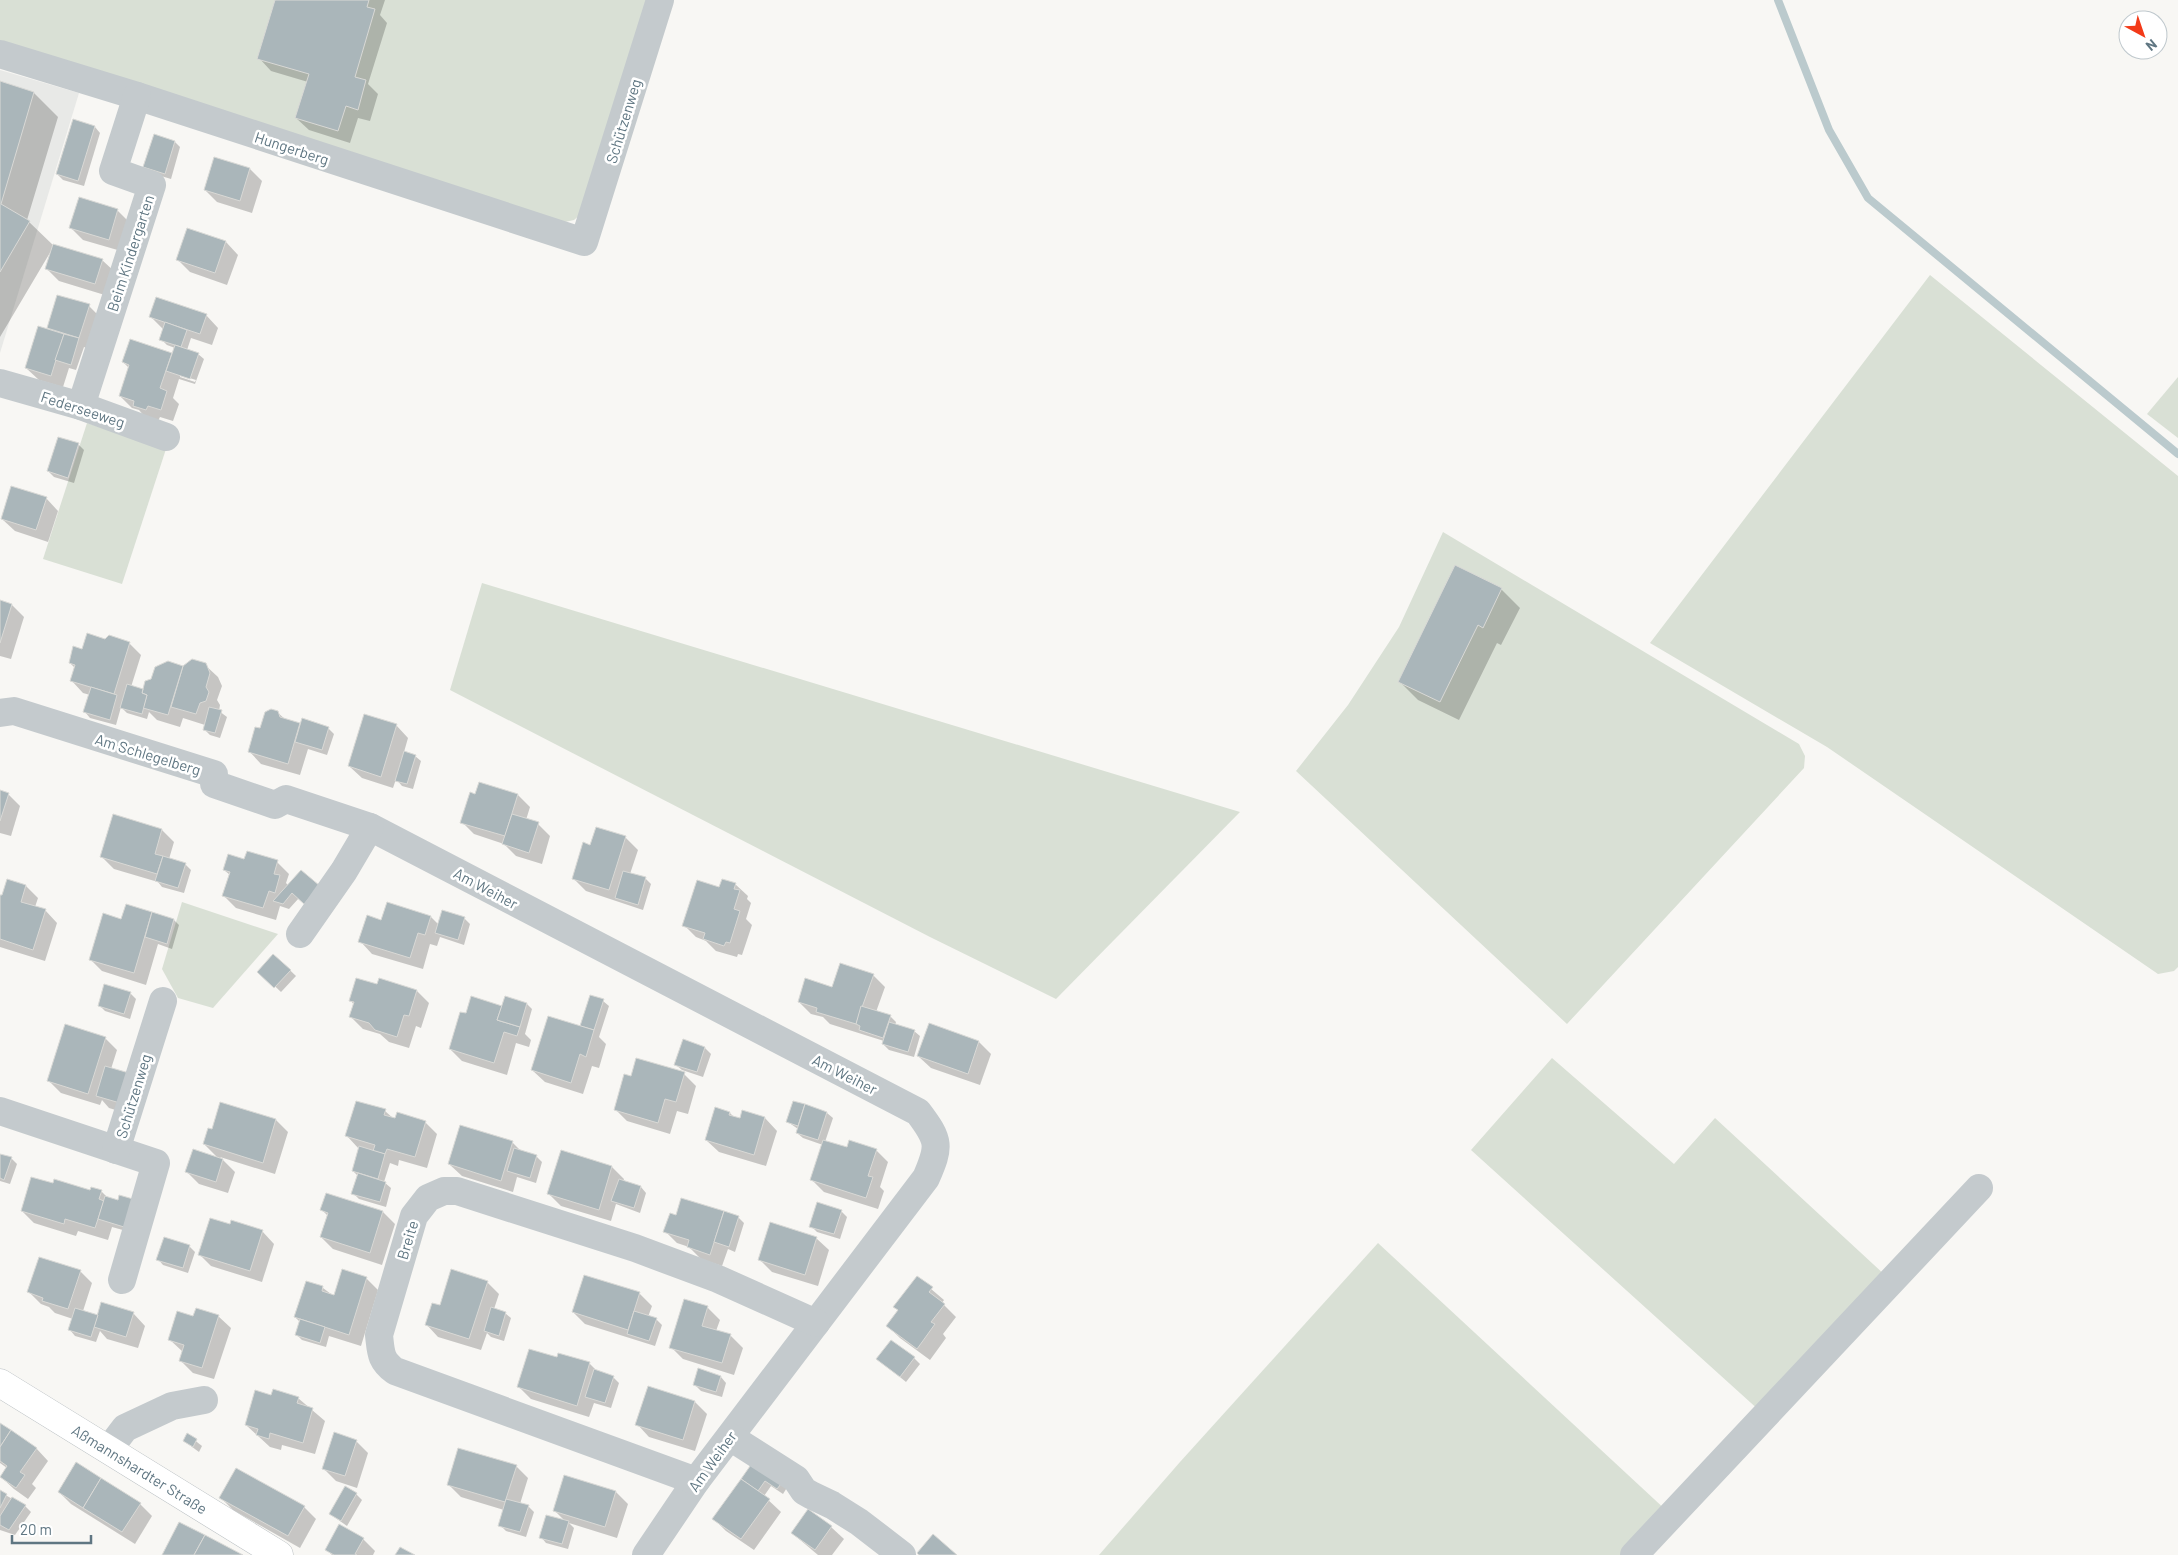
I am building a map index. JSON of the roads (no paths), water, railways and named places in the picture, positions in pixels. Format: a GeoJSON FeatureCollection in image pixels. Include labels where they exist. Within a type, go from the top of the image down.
{"type":"FeatureCollection","features":[{"type":"Feature","properties":{"kind":"main road","name":"Aßmannshardter Straße"},"geometry":{"type":"LineString","coordinates":[[0,1383],[109,1448],[279,1555]]}},
{"type":"Feature","properties":{"kind":"street","name":"Schützenweg"},"geometry":{"type":"LineString","coordinates":[[584,242],[660,0]]}},
{"type":"Feature","properties":{"kind":"street","name":"Hungerberg"},"geometry":{"type":"LineString","coordinates":[[0,54],[137,96],[584,242]]}},
{"type":"Feature","properties":{"kind":"street","name":"Beim Kindergarten"},"geometry":{"type":"LineString","coordinates":[[81,406],[152,185],[113,171],[137,96]]}},
{"type":"Feature","properties":{"kind":"street","name":"Federseeweg"},"geometry":{"type":"LineString","coordinates":[[0,383],[81,406],[166,437]]}},
{"type":"Feature","properties":{"kind":"street","name":"Am Schlegelberg"},"geometry":{"type":"LineString","coordinates":[[0,713],[14,711],[214,774],[214,784],[275,805],[286,799]]}},
{"type":"Feature","properties":{"kind":"street","name":"Am Weiher"},"geometry":{"type":"LineString","coordinates":[[286,799],[370,827],[918,1112],[934,1133],[935,1155],[926,1178],[696,1481],[646,1555]]}},
{"type":"Feature","properties":{"kind":"street"},"geometry":{"type":"LineString","coordinates":[[300,934],[344,871],[370,827]]}},
{"type":"Feature","properties":{"kind":"street","name":"Schützenweg"},"geometry":{"type":"LineString","coordinates":[[122,1280],[156,1163],[116,1150],[163,1001]]}},
{"type":"Feature","properties":{"kind":"street"},"geometry":{"type":"LineString","coordinates":[[0,1111],[116,1150]]}},
{"type":"Feature","properties":{"kind":"street"},"geometry":{"type":"LineString","coordinates":[[1634,1555],[1979,1188]]}},
{"type":"Feature","properties":{"kind":"street","name":"Breite"},"geometry":{"type":"LineString","coordinates":[[696,1481],[396,1371],[388,1366],[381,1355],[379,1335],[414,1216],[428,1198],[444,1191],[457,1191],[552,1220],[709,1275],[816,1323]]}},
{"type":"Feature","properties":{"kind":"street"},"geometry":{"type":"LineString","coordinates":[[109,1448],[125,1428],[172,1406],[204,1400]]}},
{"type":"Feature","properties":{"kind":"street"},"geometry":{"type":"LineString","coordinates":[[730,1437],[796,1479],[804,1491],[832,1505],[902,1555]]}},
{"type":"Feature","properties":{"kind":"waterway"},"geometry":{"type":"LineString","coordinates":[[1778,0],[1829,130],[1868,198],[2178,454]]}}]}
